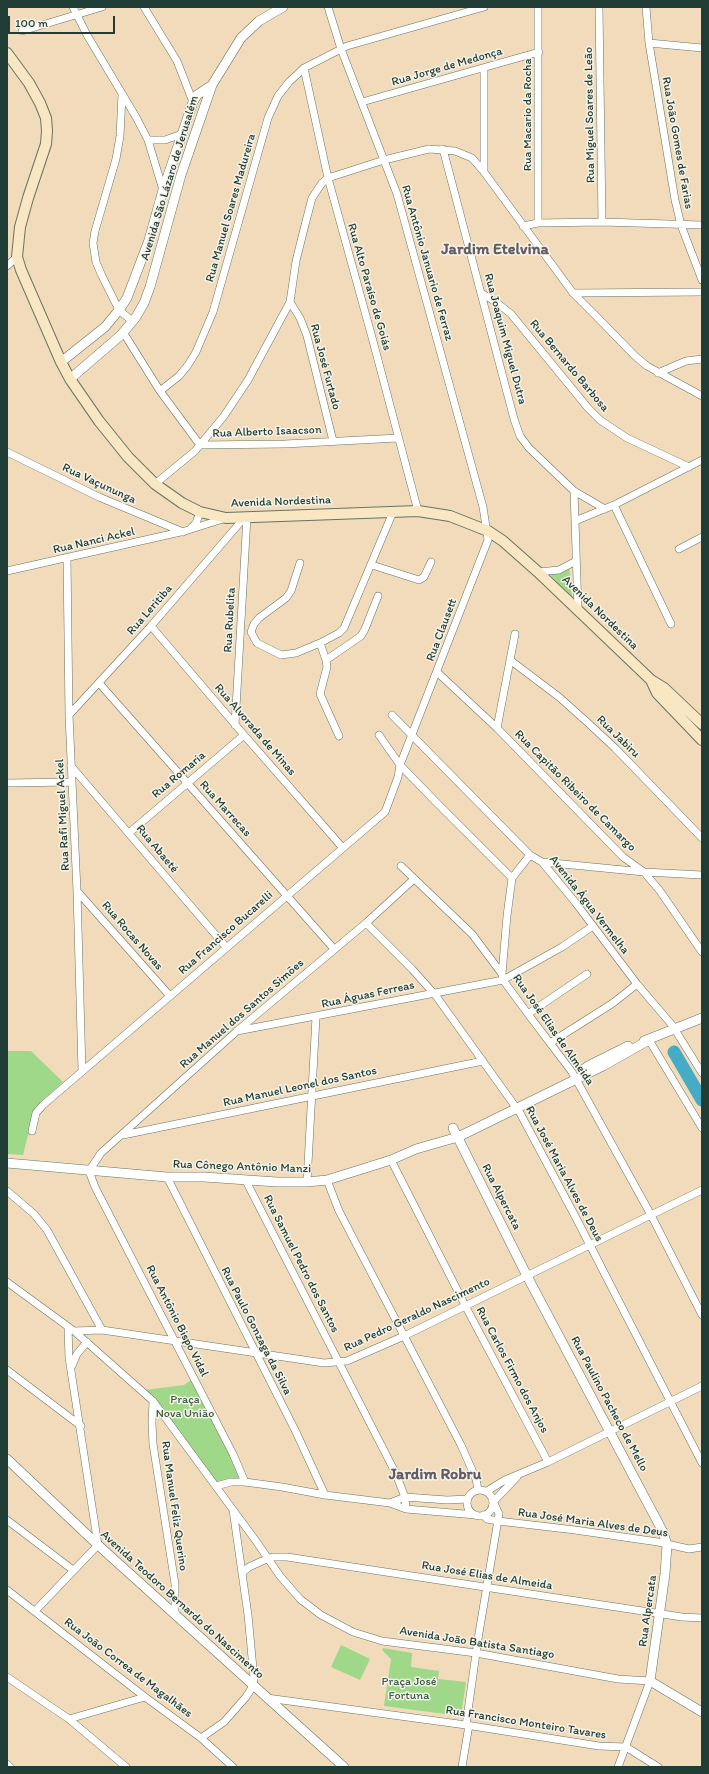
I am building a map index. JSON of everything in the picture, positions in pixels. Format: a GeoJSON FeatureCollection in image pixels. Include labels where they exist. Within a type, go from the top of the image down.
{"type":"FeatureCollection","features":[{"type":"Feature","properties":{"kind":"main road","name":"Avenida Nordestina"},"geometry":{"type":"LineString","coordinates":[[7,53],[29,83],[40,103],[46,118],[47,131],[46,144],[20,227],[17,257],[21,270],[61,362],[70,378],[99,421],[128,457],[155,484],[182,503],[200,512],[226,518],[418,512],[450,516],[488,531],[505,542],[651,680],[664,688],[702,724]]}},
{"type":"Feature","properties":{"kind":"main road","name":"Avenida Nordestina"},"geometry":{"type":"LineString","coordinates":[[651,680],[657,693],[701,736]]}},
{"type":"Feature","properties":{"kind":"street"},"geometry":{"type":"LineString","coordinates":[[73,7],[76,15],[148,140],[163,190]]}},
{"type":"Feature","properties":{"kind":"street"},"geometry":{"type":"LineString","coordinates":[[22,31],[102,7]]}},
{"type":"Feature","properties":{"kind":"street"},"geometry":{"type":"LineString","coordinates":[[144,7],[177,61],[193,102]]}},
{"type":"Feature","properties":{"kind":"street"},"geometry":{"type":"LineString","coordinates":[[212,85],[241,38],[259,21],[283,7]]}},
{"type":"Feature","properties":{"kind":"street","name":"Rua Antônio Januario de Ferraz"},"geometry":{"type":"LineString","coordinates":[[328,7],[341,49],[397,194],[488,531]]}},
{"type":"Feature","properties":{"kind":"street","name":"Rua Manuel Soares Madureira"},"geometry":{"type":"LineString","coordinates":[[160,391],[179,376],[196,352],[213,312],[268,118],[278,96],[289,82],[304,68],[341,49],[484,7]]}},
{"type":"Feature","properties":{"kind":"street","name":"Rua Macario da Rocha"},"geometry":{"type":"LineString","coordinates":[[538,7],[538,223]]}},
{"type":"Feature","properties":{"kind":"street","name":"Rua Miguel Soares de Leão"},"geometry":{"type":"LineString","coordinates":[[599,7],[602,222]]}},
{"type":"Feature","properties":{"kind":"street","name":"Rua João Gomes de Farias"},"geometry":{"type":"LineString","coordinates":[[646,7],[649,43],[670,176],[681,225],[702,280]]}},
{"type":"Feature","properties":{"kind":"street"},"geometry":{"type":"LineString","coordinates":[[649,43],[702,48]]}},
{"type":"Feature","properties":{"kind":"street","name":"Rua Jorge de Medonça"},"geometry":{"type":"LineString","coordinates":[[362,102],[539,52]]}},
{"type":"Feature","properties":{"kind":"street","name":"Rua Alto Paraíso de Goiás"},"geometry":{"type":"LineString","coordinates":[[304,68],[328,178],[418,512]]}},
{"type":"Feature","properties":{"kind":"street"},"geometry":{"type":"LineString","coordinates":[[484,68],[484,172]]}},
{"type":"Feature","properties":{"kind":"street","name":"Avenida São Lázaro de Jerusalém"},"geometry":{"type":"LineString","coordinates":[[61,362],[78,350],[105,326],[127,298],[136,276],[193,102],[196,95],[212,85]]}},
{"type":"Feature","properties":{"kind":"street","name":"Avenida São Lázaro de Jerusalém"},"geometry":{"type":"LineString","coordinates":[[70,378],[123,332],[132,322],[144,303],[150,287],[181,175],[212,85]]}},
{"type":"Feature","properties":{"kind":"street"},"geometry":{"type":"LineString","coordinates":[[122,95],[120,136],[116,159],[95,231],[93,243],[96,262],[119,310],[132,322]]}},
{"type":"Feature","properties":{"kind":"street"},"geometry":{"type":"LineString","coordinates":[[148,140],[165,140],[182,134]]}},
{"type":"Feature","properties":{"kind":"street"},"geometry":{"type":"LineString","coordinates":[[155,484],[195,452],[224,416],[248,380],[290,302],[296,261],[312,198],[320,186],[328,178],[384,160],[429,149],[443,149],[464,153],[472,158],[484,172],[573,293],[635,356],[658,373],[702,396]]}},
{"type":"Feature","properties":{"kind":"street","name":"Rua Joaquim Miguel Dutra"},"geometry":{"type":"LineString","coordinates":[[443,149],[514,420],[520,436],[529,448],[574,492],[605,509]]}},
{"type":"Feature","properties":{"kind":"street"},"geometry":{"type":"LineString","coordinates":[[524,226],[538,223],[602,222],[702,226]]}},
{"type":"Feature","properties":{"kind":"street"},"geometry":{"type":"LineString","coordinates":[[7,266],[17,257]]}},
{"type":"Feature","properties":{"kind":"street"},"geometry":{"type":"LineString","coordinates":[[573,293],[702,292]]}},
{"type":"Feature","properties":{"kind":"street","name":"Rua Bernardo Barbosa"},"geometry":{"type":"LineString","coordinates":[[481,293],[503,307],[521,325],[588,408],[600,420],[627,438],[689,466]]}},
{"type":"Feature","properties":{"kind":"street","name":"Rua José Furtado"},"geometry":{"type":"LineString","coordinates":[[290,302],[300,318],[307,336],[333,441]]}},
{"type":"Feature","properties":{"kind":"street","name":"Rua Alberto Isaacson"},"geometry":{"type":"LineString","coordinates":[[123,332],[160,391],[200,445],[285,444],[398,438]]}},
{"type":"Feature","properties":{"kind":"street"},"geometry":{"type":"LineString","coordinates":[[78,350],[77,356],[82,363],[87,364]]}},
{"type":"Feature","properties":{"kind":"street"},"geometry":{"type":"LineString","coordinates":[[658,373],[686,361],[702,359]]}},
{"type":"Feature","properties":{"kind":"street","name":"Rua Vaçununga"},"geometry":{"type":"LineString","coordinates":[[7,452],[99,497],[184,531]]}},
{"type":"Feature","properties":{"kind":"street"},"geometry":{"type":"LineString","coordinates":[[575,521],[614,505],[702,460]]}},
{"type":"Feature","properties":{"kind":"street"},"geometry":{"type":"LineString","coordinates":[[574,492],[578,610]]}},
{"type":"Feature","properties":{"kind":"street"},"geometry":{"type":"LineString","coordinates":[[614,505],[671,624]]}},
{"type":"Feature","properties":{"kind":"street"},"geometry":{"type":"LineString","coordinates":[[184,531],[196,523],[200,512]]}},
{"type":"Feature","properties":{"kind":"street"},"geometry":{"type":"LineString","coordinates":[[300,563],[291,591],[286,598],[254,624],[252,636],[257,643],[282,655],[296,653],[320,643],[339,633],[344,628],[372,565],[393,512]]}},
{"type":"Feature","properties":{"kind":"street","name":"Rua Leritiba"},"geometry":{"type":"LineString","coordinates":[[69,715],[151,626],[246,517]]}},
{"type":"Feature","properties":{"kind":"street","name":"Rua Rubelita"},"geometry":{"type":"LineString","coordinates":[[236,725],[246,517]]}},
{"type":"Feature","properties":{"kind":"street","name":"Rua Nanci Ackel"},"geometry":{"type":"LineString","coordinates":[[7,571],[184,531],[226,518]]}},
{"type":"Feature","properties":{"kind":"street","name":"Rua Clausett"},"geometry":{"type":"LineString","coordinates":[[412,736],[438,673],[488,540],[488,531]]}},
{"type":"Feature","properties":{"kind":"street"},"geometry":{"type":"LineString","coordinates":[[678,549],[702,537]]}},
{"type":"Feature","properties":{"kind":"street","name":"Rua Rafi Miguel Ackel"},"geometry":{"type":"LineString","coordinates":[[67,558],[69,715],[77,891],[82,1071]]}},
{"type":"Feature","properties":{"kind":"street"},"geometry":{"type":"LineString","coordinates":[[538,572],[559,570],[576,560]]}},
{"type":"Feature","properties":{"kind":"street"},"geometry":{"type":"LineString","coordinates":[[372,565],[419,580],[424,577],[431,562]]}},
{"type":"Feature","properties":{"kind":"street"},"geometry":{"type":"LineString","coordinates":[[326,660],[361,636],[378,596]]}},
{"type":"Feature","properties":{"kind":"street","name":"Rua Alvorada de Minas"},"geometry":{"type":"LineString","coordinates":[[151,626],[342,847]]}},
{"type":"Feature","properties":{"kind":"street"},"geometry":{"type":"LineString","coordinates":[[497,728],[515,634]]}},
{"type":"Feature","properties":{"kind":"street"},"geometry":{"type":"LineString","coordinates":[[320,643],[327,667],[320,694],[339,736]]}},
{"type":"Feature","properties":{"kind":"street","name":"Rua Jabiru"},"geometry":{"type":"LineString","coordinates":[[510,660],[587,722],[615,748],[702,838]]}},
{"type":"Feature","properties":{"kind":"street","name":"Rua Capitão Ribeiro de Camargo"},"geometry":{"type":"LineString","coordinates":[[438,673],[497,728],[623,857],[644,872],[660,891],[702,952]]}},
{"type":"Feature","properties":{"kind":"street","name":"Rua Marrecas"},"geometry":{"type":"LineString","coordinates":[[99,683],[334,949]]}},
{"type":"Feature","properties":{"kind":"street","name":"Avenida Água Vermelha"},"geometry":{"type":"LineString","coordinates":[[392,715],[530,855],[542,862],[637,984],[675,1029],[702,1073]]}},
{"type":"Feature","properties":{"kind":"street","name":"Rua Romaria"},"geometry":{"type":"LineString","coordinates":[[129,833],[244,735]]}},
{"type":"Feature","properties":{"kind":"street"},"geometry":{"type":"LineString","coordinates":[[379,735],[400,765],[452,820],[512,878]]}},
{"type":"Feature","properties":{"kind":"street","name":"Rua Francisco Bucarelli"},"geometry":{"type":"LineString","coordinates":[[32,1131],[34,1120],[39,1109],[342,847],[385,812],[396,784],[400,765],[412,736]]}},
{"type":"Feature","properties":{"kind":"street","name":"Rua Abaeté"},"geometry":{"type":"LineString","coordinates":[[72,766],[226,947]]}},
{"type":"Feature","properties":{"kind":"street"},"geometry":{"type":"LineString","coordinates":[[7,783],[71,782]]}},
{"type":"Feature","properties":{"kind":"street"},"geometry":{"type":"LineString","coordinates":[[502,977],[512,878],[530,855]]}},
{"type":"Feature","properties":{"kind":"street"},"geometry":{"type":"LineString","coordinates":[[542,862],[644,872],[702,875]]}},
{"type":"Feature","properties":{"kind":"street","name":"Rua José Elias de Almeida"},"geometry":{"type":"LineString","coordinates":[[401,866],[472,934],[528,1014],[576,1078],[651,1215],[702,1315]]}},
{"type":"Feature","properties":{"kind":"street","name":"Rua Manuel dos Santos Simões"},"geometry":{"type":"LineString","coordinates":[[89,1171],[101,1153],[237,1031],[366,923],[414,879]]}},
{"type":"Feature","properties":{"kind":"street","name":"Rua Rocas Novas"},"geometry":{"type":"LineString","coordinates":[[77,891],[170,996]]}},
{"type":"Feature","properties":{"kind":"street","name":"Rua José Maria Alves de Deus"},"geometry":{"type":"LineString","coordinates":[[366,923],[412,968],[432,992],[517,1108],[590,1245],[702,1463]]}},
{"type":"Feature","properties":{"kind":"street","name":"Rua Águas Ferreas"},"geometry":{"type":"LineString","coordinates":[[237,1031],[316,1017],[502,977],[562,947],[593,926]]}},
{"type":"Feature","properties":{"kind":"street"},"geometry":{"type":"LineString","coordinates":[[528,1014],[587,974]]}},
{"type":"Feature","properties":{"kind":"street"},"geometry":{"type":"LineString","coordinates":[[550,1043],[613,1003],[637,984]]}},
{"type":"Feature","properties":{"kind":"street"},"geometry":{"type":"LineString","coordinates":[[307,1182],[316,1017]]}},
{"type":"Feature","properties":{"kind":"street","name":"Rua Cônego Antônio Manzi"},"geometry":{"type":"LineString","coordinates":[[7,1163],[167,1177],[204,1177],[246,1181],[307,1182],[327,1180],[392,1160],[416,1149],[458,1137],[576,1078],[588,1066],[625,1047],[650,1040],[702,1018]]}},
{"type":"Feature","properties":{"kind":"street"},"geometry":{"type":"LineString","coordinates":[[650,1040],[702,1128]]}},
{"type":"Feature","properties":{"kind":"street","name":"Rua Manuel Leonel dos Santos"},"geometry":{"type":"LineString","coordinates":[[122,1135],[483,1061]]}},
{"type":"Feature","properties":{"kind":"street","name":"Rua Alpercata"},"geometry":{"type":"LineString","coordinates":[[453,1128],[527,1276]]}},
{"type":"Feature","properties":{"kind":"street","name":"Rua Carlos Firmo dos Anjos"},"geometry":{"type":"LineString","coordinates":[[392,1160],[465,1306],[548,1462]]}},
{"type":"Feature","properties":{"kind":"street","name":"Rua Antônio Bispo Vidal"},"geometry":{"type":"LineString","coordinates":[[89,1171],[95,1187],[173,1341],[233,1454],[245,1482]]}},
{"type":"Feature","properties":{"kind":"street","name":"Rua Paulo Gonzaga da Silva"},"geometry":{"type":"LineString","coordinates":[[167,1177],[254,1352],[296,1432],[325,1495]]}},
{"type":"Feature","properties":{"kind":"street"},"geometry":{"type":"LineString","coordinates":[[327,1180],[339,1211],[461,1445],[476,1479],[478,1490]]}},
{"type":"Feature","properties":{"kind":"street","name":"Rua Samuel Pedro dos Santos"},"geometry":{"type":"LineString","coordinates":[[246,1181],[395,1472],[405,1497],[406,1509]]}},
{"type":"Feature","properties":{"kind":"street","name":"Rua Pedro Geraldo Nascimento"},"geometry":{"type":"LineString","coordinates":[[71,1329],[102,1330],[324,1362],[347,1361],[404,1336],[702,1190]]}},
{"type":"Feature","properties":{"kind":"street"},"geometry":{"type":"LineString","coordinates":[[7,1191],[34,1214],[47,1230],[102,1330]]}},
{"type":"Feature","properties":{"kind":"street","name":"Rua Paulino Pacheco de Mello"},"geometry":{"type":"LineString","coordinates":[[527,1276],[663,1532],[667,1545]]}},
{"type":"Feature","properties":{"kind":"street","name":"Avenida João Batista Santiago"},"geometry":{"type":"LineString","coordinates":[[7,1282],[71,1329],[153,1400],[280,1576],[300,1599],[321,1615],[353,1632],[382,1641],[476,1653],[618,1679],[650,1681],[702,1712]]}},
{"type":"Feature","properties":{"kind":"street"},"geometry":{"type":"LineString","coordinates":[[35,1611],[98,1545],[68,1347],[71,1329]]}},
{"type":"Feature","properties":{"kind":"street"},"geometry":{"type":"LineString","coordinates":[[72,1366],[77,1354],[87,1342]]}},
{"type":"Feature","properties":{"kind":"street"},"geometry":{"type":"LineString","coordinates":[[7,1370],[81,1426]]}},
{"type":"Feature","properties":{"kind":"street"},"geometry":{"type":"LineString","coordinates":[[518,1475],[494,1502],[491,1511],[479,1515],[470,1510],[468,1499],[473,1492],[478,1490],[487,1491],[505,1480],[548,1462],[702,1386]]}},
{"type":"Feature","properties":{"kind":"street","name":"Rua Manuel Feliz Querino"},"geometry":{"type":"LineString","coordinates":[[153,1400],[153,1444],[174,1584],[175,1614]]}},
{"type":"Feature","properties":{"kind":"street","name":"Avenida Teodoro Bernardo do Nascimento"},"geometry":{"type":"LineString","coordinates":[[7,1459],[98,1545],[344,1767]]}},
{"type":"Feature","properties":{"kind":"street","name":"Rua José Maria Alves de Deus"},"geometry":{"type":"LineString","coordinates":[[216,1486],[231,1482],[245,1482],[325,1495],[390,1503],[406,1509],[479,1515],[487,1519],[498,1521],[575,1530],[689,1549],[702,1548]]}},
{"type":"Feature","properties":{"kind":"street"},"geometry":{"type":"LineString","coordinates":[[462,1767],[476,1653],[498,1521],[498,1510],[492,1496],[487,1491]]}},
{"type":"Feature","properties":{"kind":"street","name":"Rua José Maria Alves de Deus"},"geometry":{"type":"LineString","coordinates":[[390,1503],[405,1497],[446,1500],[468,1499]]}},
{"type":"Feature","properties":{"kind":"street"},"geometry":{"type":"LineString","coordinates":[[201,1738],[224,1722],[246,1697],[253,1686],[253,1659],[233,1509]]}},
{"type":"Feature","properties":{"kind":"street"},"geometry":{"type":"LineString","coordinates":[[7,1520],[73,1570]]}},
{"type":"Feature","properties":{"kind":"street","name":"Rua Alpercata"},"geometry":{"type":"LineString","coordinates":[[650,1681],[665,1574],[667,1545]]}},
{"type":"Feature","properties":{"kind":"street","name":"Rua José Elias de Almeida"},"geometry":{"type":"LineString","coordinates":[[268,1559],[280,1556],[487,1588],[702,1618]]}},
{"type":"Feature","properties":{"kind":"street"},"geometry":{"type":"LineString","coordinates":[[242,1573],[249,1567],[268,1559]]}},
{"type":"Feature","properties":{"kind":"street","name":"Rua João Correa de Magalhães"},"geometry":{"type":"LineString","coordinates":[[7,1590],[145,1697],[201,1738],[233,1767]]}},
{"type":"Feature","properties":{"kind":"street"},"geometry":{"type":"LineString","coordinates":[[7,1677],[69,1719],[126,1767]]}},
{"type":"Feature","properties":{"kind":"street"},"geometry":{"type":"LineString","coordinates":[[618,1767],[650,1681]]}},
{"type":"Feature","properties":{"kind":"street"},"geometry":{"type":"LineString","coordinates":[[69,1719],[145,1697]]}},
{"type":"Feature","properties":{"kind":"street","name":"Rua Francisco Monteiro Tavares"},"geometry":{"type":"LineString","coordinates":[[266,1698],[468,1725],[599,1746],[626,1747],[658,1767]]}},
{"type":"Feature","properties":{"kind":"street"},"geometry":{"type":"LineString","coordinates":[[7,1764],[10,1767]]}},
{"type":"Feature","properties":{"kind":"green space"},"geometry":{"type":"Polygon","coordinates":[[[569,566],[572,597],[549,573],[569,566]]]}},
{"type":"Feature","properties":{"kind":"green space"},"geometry":{"type":"Polygon","coordinates":[[[7,1051],[31,1051],[63,1082],[35,1107],[23,1155],[7,1154],[7,1051]]]}},
{"type":"Feature","properties":{"kind":"green space","name":"Praça Nova União"},"geometry":{"type":"Polygon","coordinates":[[[194,1378],[244,1482],[216,1484],[144,1390],[184,1385],[194,1378]]]}},
{"type":"Feature","properties":{"kind":"green space"},"geometry":{"type":"Polygon","coordinates":[[[341,1645],[370,1659],[360,1680],[331,1667],[341,1645]]]}},
{"type":"Feature","properties":{"kind":"green space","name":"Praça José Fortuna"},"geometry":{"type":"Polygon","coordinates":[[[383,1648],[412,1653],[411,1667],[439,1671],[438,1679],[466,1682],[461,1716],[384,1706],[391,1659],[382,1650],[383,1648]]]}},
{"type":"Feature","properties":{"kind":"waterway"},"geometry":{"type":"LineString","coordinates":[[674,1052],[702,1100]]}},
{"type":"Feature","properties":{"kind":"district","name":"Jardim Etelvina"},"geometry":{"type":"Point","coordinates":[495,250]}},
{"type":"Feature","properties":{"kind":"district","name":"Jardim Robru"},"geometry":{"type":"Point","coordinates":[435,1475]}}]}
